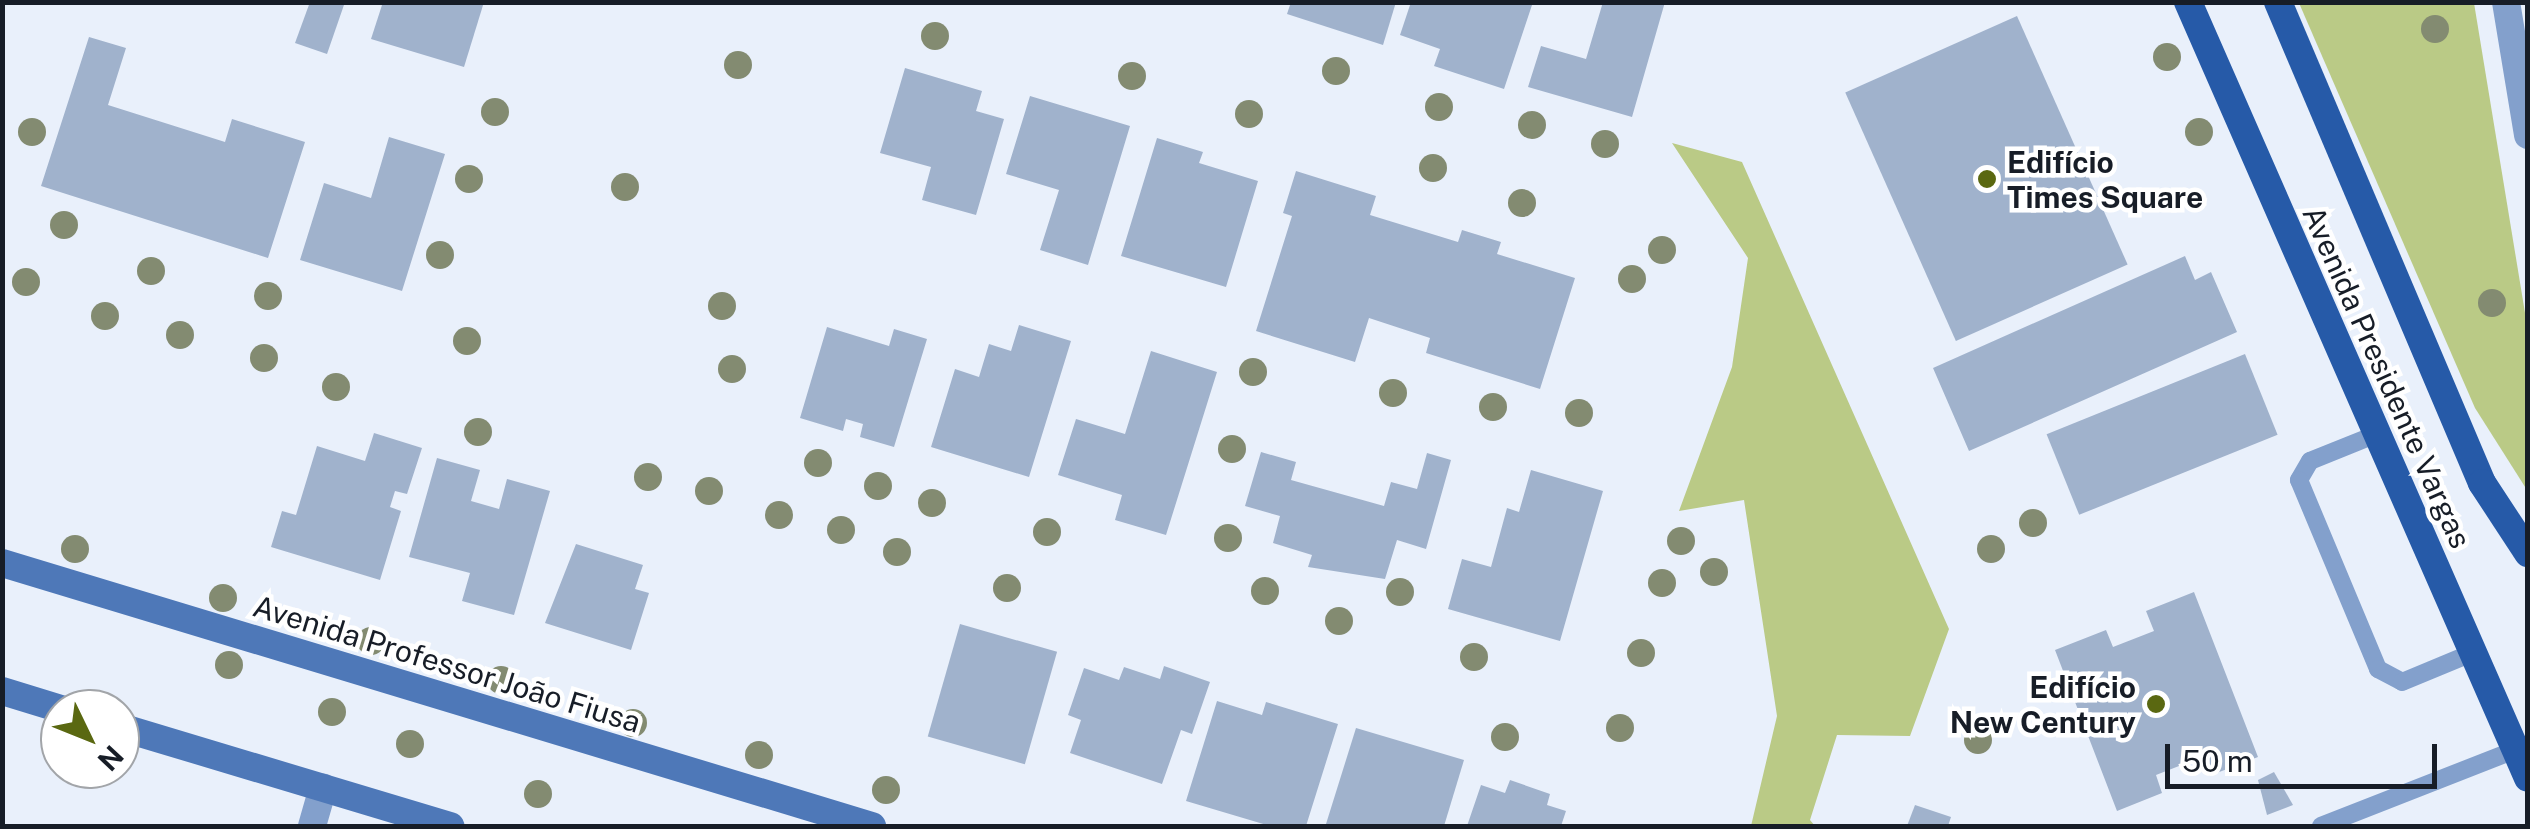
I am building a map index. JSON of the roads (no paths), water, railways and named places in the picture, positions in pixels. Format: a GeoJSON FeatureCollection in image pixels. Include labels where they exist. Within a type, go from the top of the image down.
{"type":"FeatureCollection","features":[{"type":"Feature","properties":{"kind":"main road","name":"Avenida Presidente Vargas"},"geometry":{"type":"LineString","coordinates":[[2188,2],[2528,778]]}},
{"type":"Feature","properties":{"kind":"main road","name":"Avenida Presidente Vargas"},"geometry":{"type":"LineString","coordinates":[[2278,2],[2482,483],[2528,553]]}},
{"type":"Feature","properties":{"kind":"main road","name":"Avenida Professor João Fiusa"},"geometry":{"type":"LineString","coordinates":[[2,563],[872,826]]}},
{"type":"Feature","properties":{"kind":"main road"},"geometry":{"type":"LineString","coordinates":[[2,691],[40,702]]}},
{"type":"Feature","properties":{"kind":"main road"},"geometry":{"type":"LineString","coordinates":[[140,733],[451,826]]}},
{"type":"Feature","properties":{"kind":"street"},"geometry":{"type":"LineString","coordinates":[[2506,2],[2528,135]]}},
{"type":"Feature","properties":{"kind":"street"},"geometry":{"type":"LineString","coordinates":[[312,826],[323,788]]}},
{"type":"Feature","properties":{"kind":"lane"},"geometry":{"type":"LineString","coordinates":[[2377,434],[2310,461],[2298,480],[2378,669],[2402,682],[2472,653]]}},
{"type":"Feature","properties":{"kind":"lane"},"geometry":{"type":"LineString","coordinates":[[2321,826],[2515,750]]}},
{"type":"Feature","properties":{"kind":"place","name":"Edifício Times Square"},"geometry":{"type":"Point","coordinates":[1987,179]}},
{"type":"Feature","properties":{"kind":"place","name":"Edifício New Century"},"geometry":{"type":"Point","coordinates":[2156,704]}}]}
